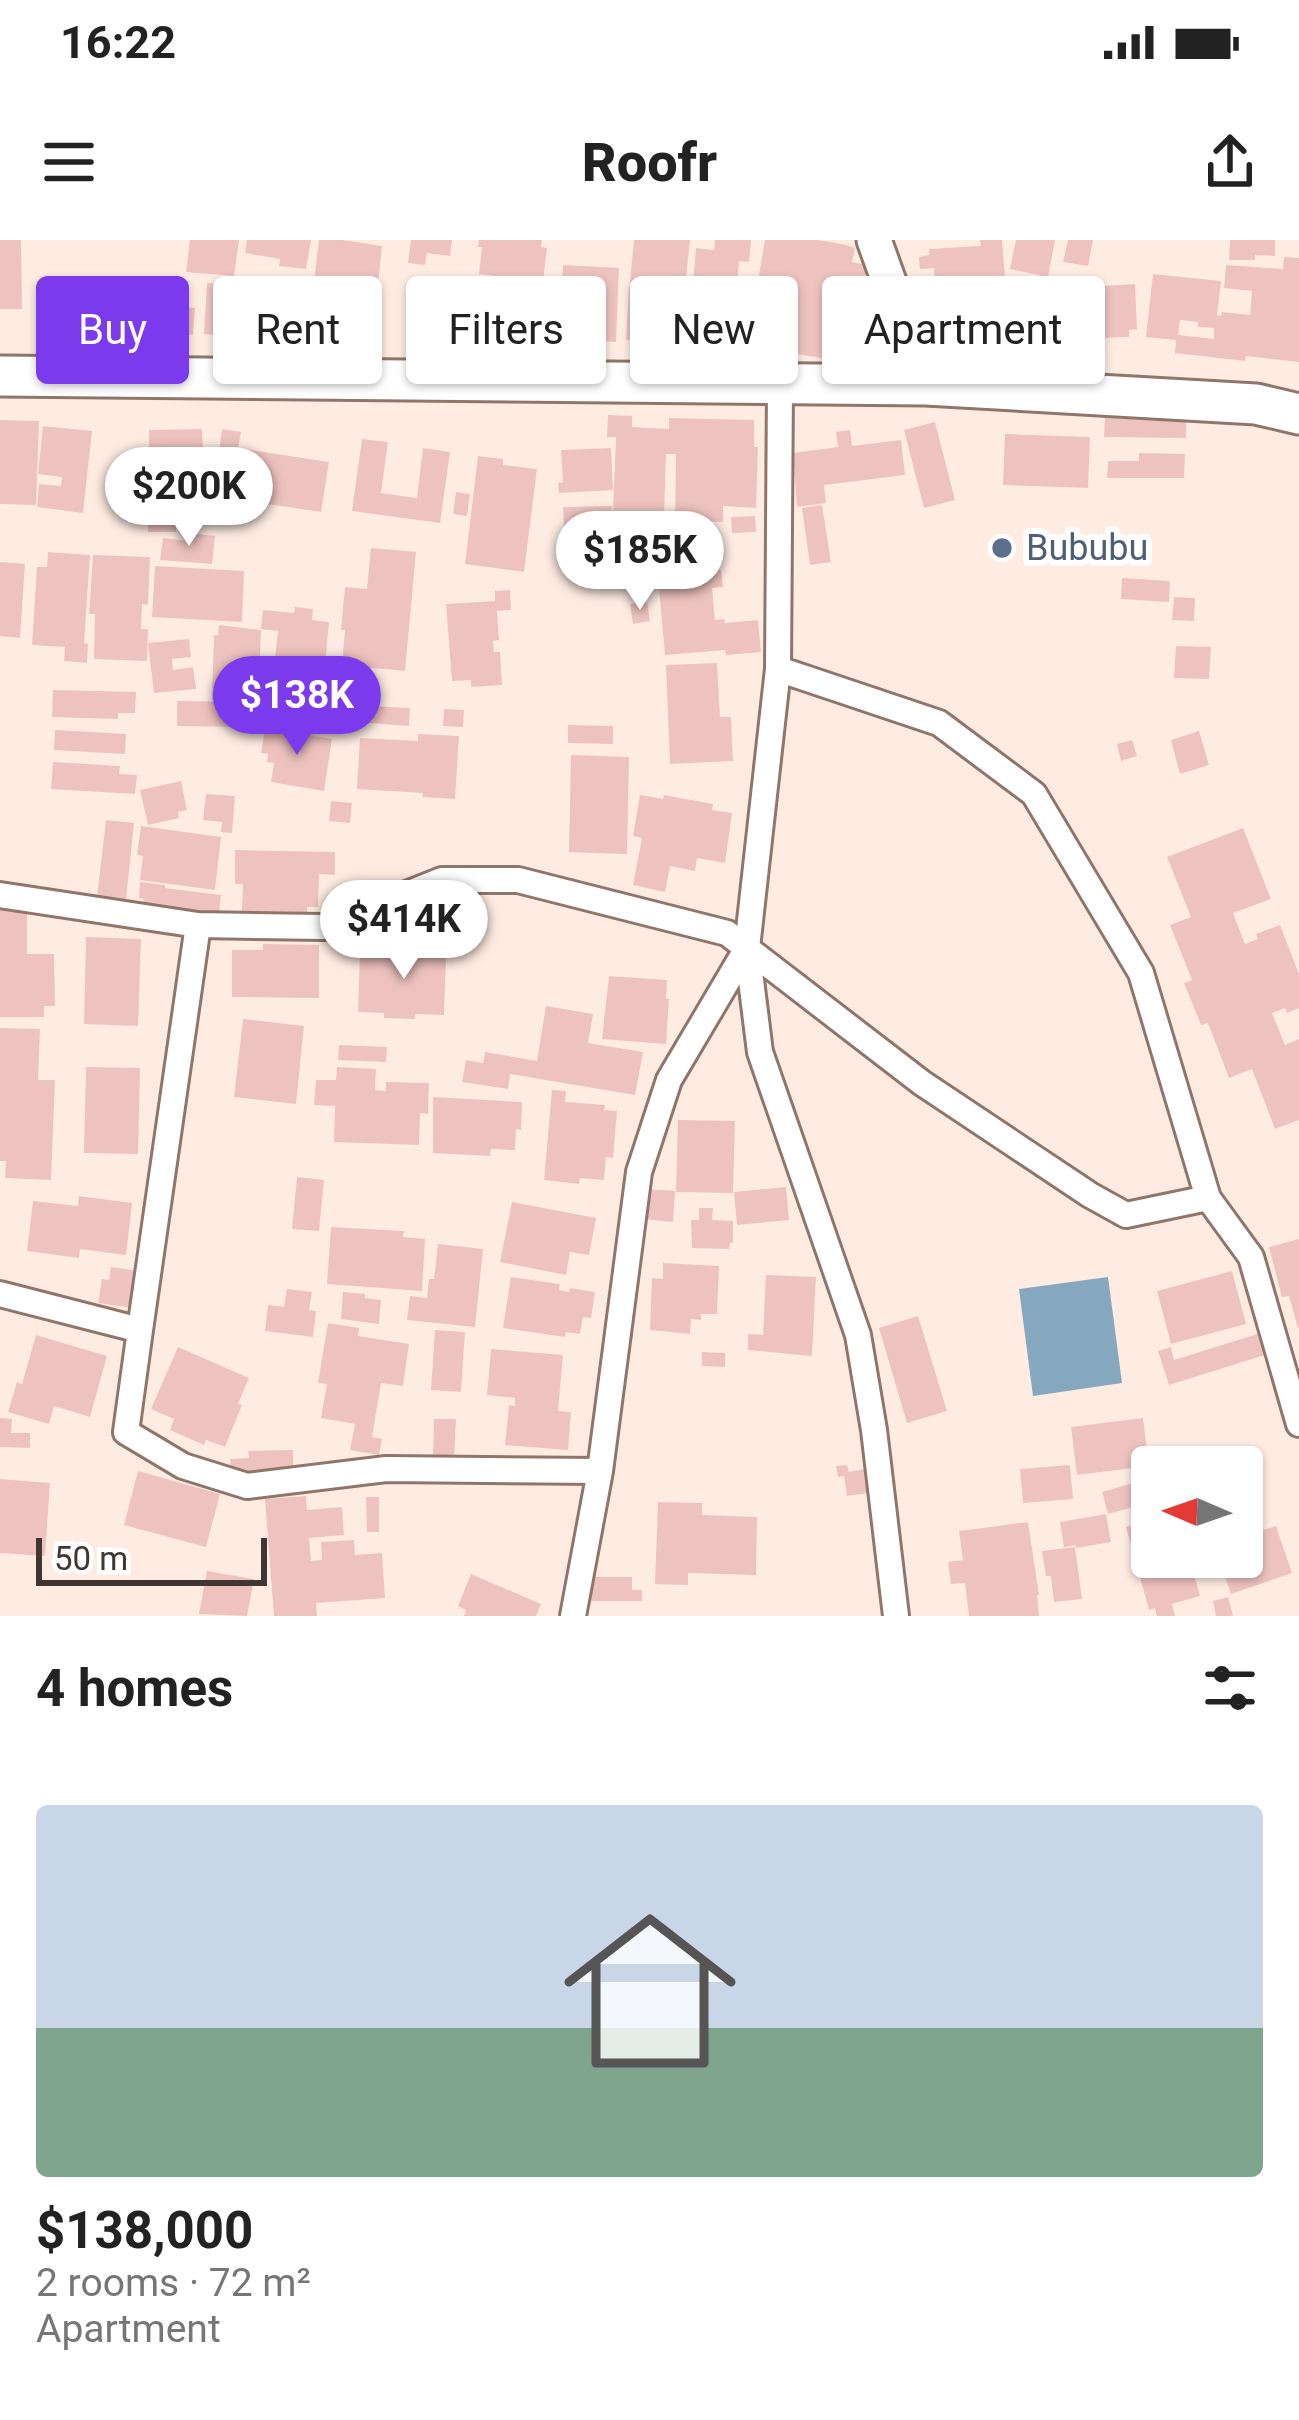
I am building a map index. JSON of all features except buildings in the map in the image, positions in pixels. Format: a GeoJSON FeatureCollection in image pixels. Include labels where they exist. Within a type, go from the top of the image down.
{"type":"FeatureCollection","features":[{"type":"Feature","properties":{"kind":"main road"},"geometry":{"type":"LineString","coordinates":[[0,376],[926,385],[1256,404],[1299,414]]}},
{"type":"Feature","properties":{"kind":"street"},"geometry":{"type":"LineString","coordinates":[[874,240],[926,385]]}},
{"type":"Feature","properties":{"kind":"street"},"geometry":{"type":"LineString","coordinates":[[780,385],[778,669],[747,948],[760,1052],[858,1335],[896,1616]]}},
{"type":"Feature","properties":{"kind":"street"},"geometry":{"type":"LineString","coordinates":[[778,669],[938,723],[1034,794],[1141,973],[1208,1198],[1251,1256],[1299,1424]]}},
{"type":"Feature","properties":{"kind":"street"},"geometry":{"type":"LineString","coordinates":[[0,896],[197,925],[324,927],[442,880],[518,880],[727,933],[922,1084],[1126,1216],[1208,1198]]}},
{"type":"Feature","properties":{"kind":"street"},"geometry":{"type":"LineString","coordinates":[[197,925],[126,1432],[183,1466],[247,1486],[386,1469],[600,1471]]}},
{"type":"Feature","properties":{"kind":"street"},"geometry":{"type":"LineString","coordinates":[[573,1616],[600,1471],[639,1172],[668,1080],[747,948]]}},
{"type":"Feature","properties":{"kind":"street"},"geometry":{"type":"LineString","coordinates":[[0,1294],[140,1330]]}},
{"type":"Feature","properties":{"kind":"water"},"geometry":{"type":"Polygon","coordinates":[[[1108,1277],[1122,1383],[1033,1396],[1019,1289],[1108,1277]]]}},
{"type":"Feature","properties":{"kind":"place","name":"Bububu"},"geometry":{"type":"Point","coordinates":[1002,548]}}]}
